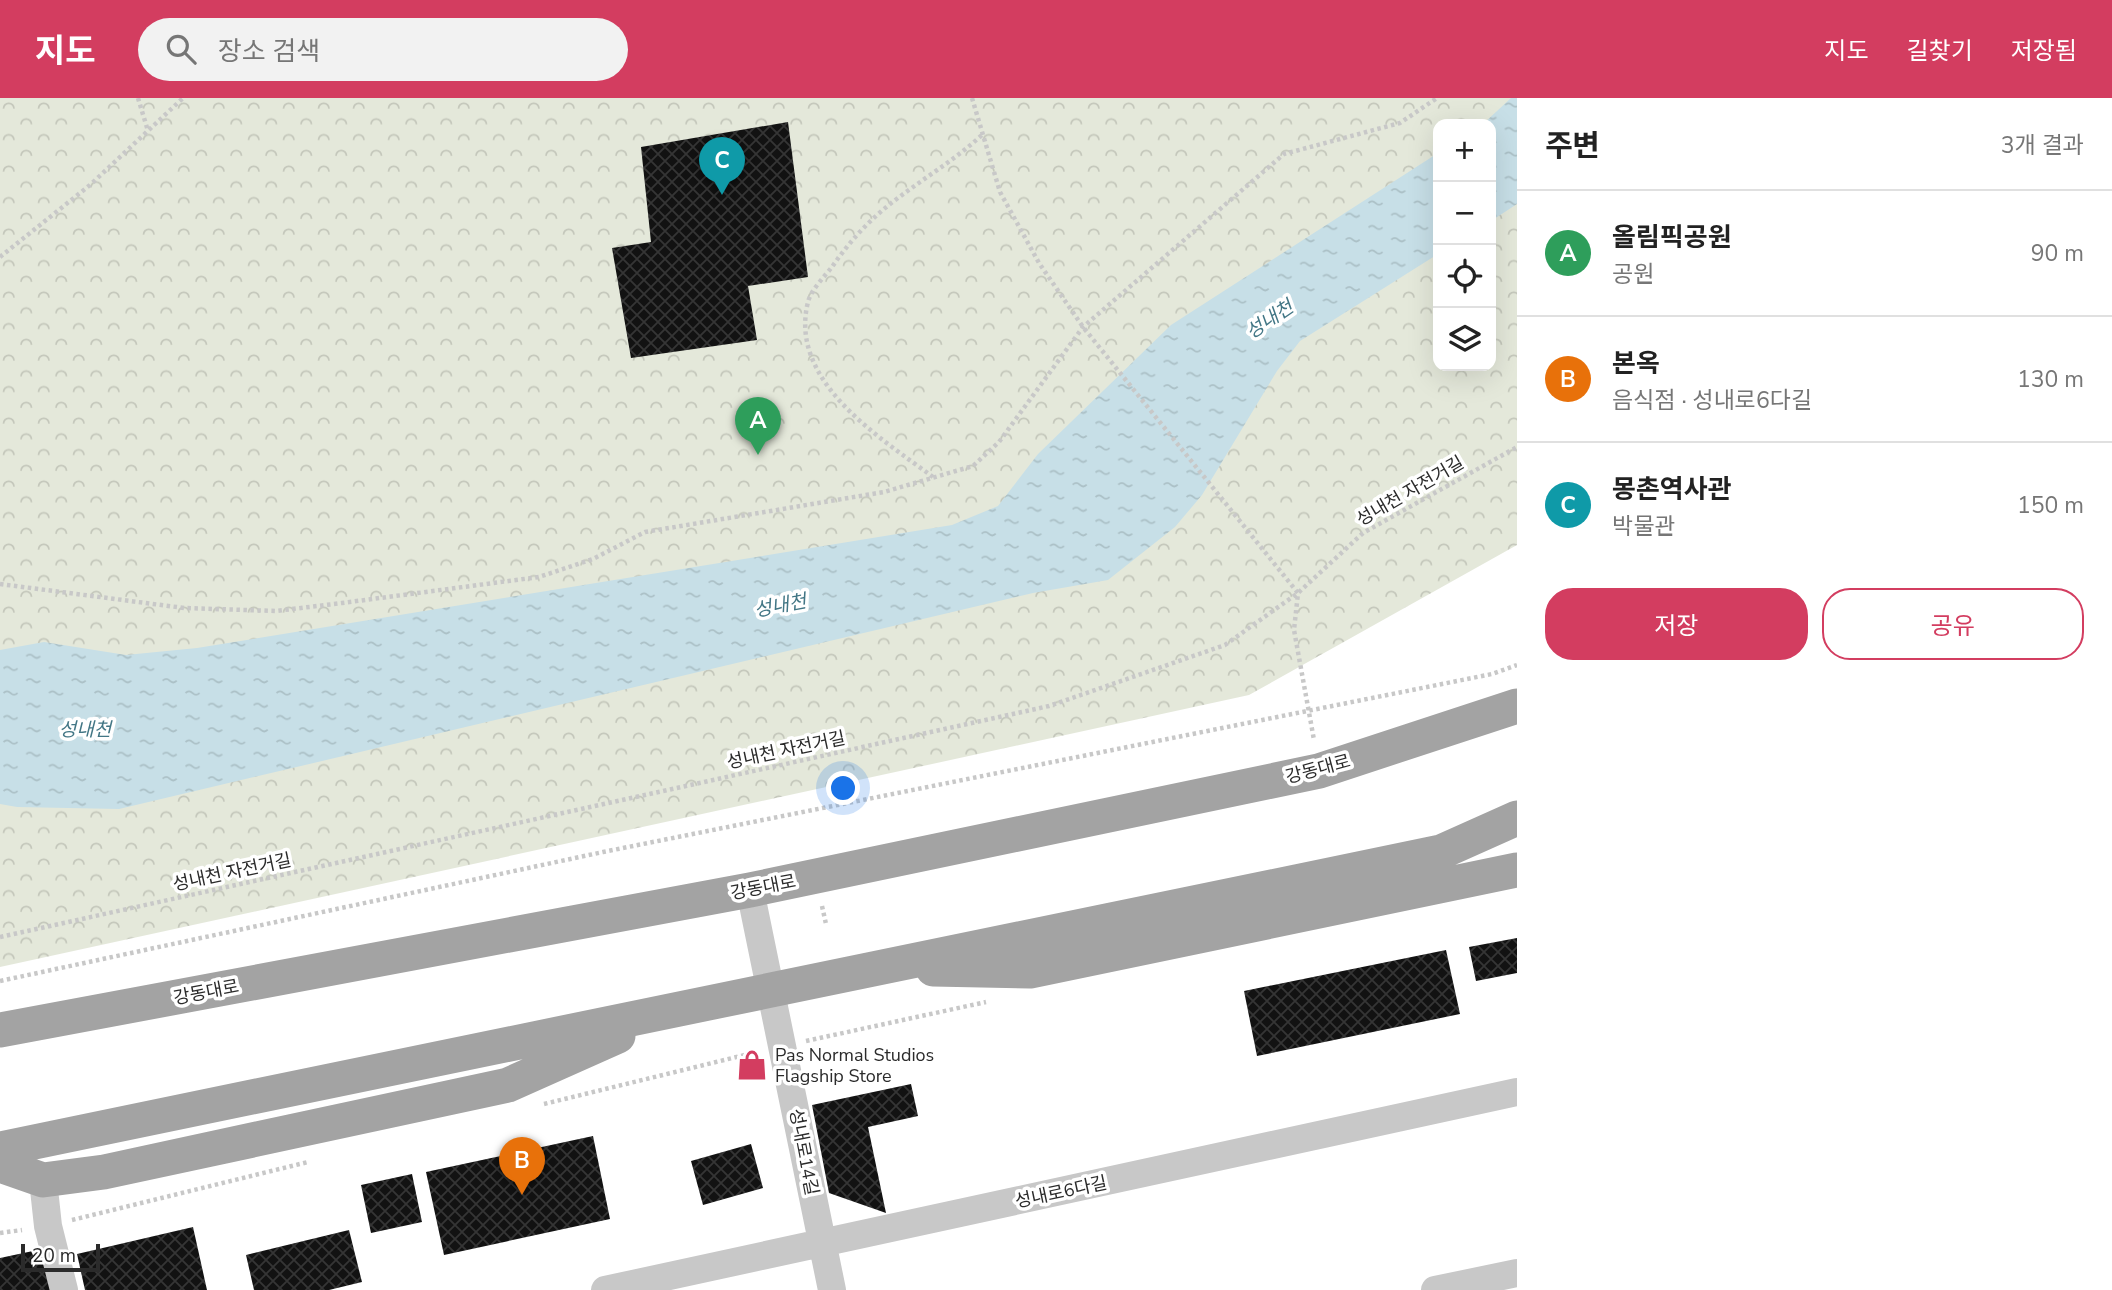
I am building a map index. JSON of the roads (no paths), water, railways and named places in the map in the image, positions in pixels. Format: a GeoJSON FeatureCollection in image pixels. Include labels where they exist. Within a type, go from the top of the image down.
{"type":"FeatureCollection","features":[{"type":"Feature","properties":{"kind":"main road","name":"강동대로"},"geometry":{"type":"LineString","coordinates":[[0,1030],[750,890],[1319,771],[1517,706]]}},
{"type":"Feature","properties":{"kind":"main road"},"geometry":{"type":"LineString","coordinates":[[1441,852],[1517,818]]}},
{"type":"Feature","properties":{"kind":"main road"},"geometry":{"type":"LineString","coordinates":[[0,1149],[870,968],[1517,838]]}},
{"type":"Feature","properties":{"kind":"main road"},"geometry":{"type":"LineString","coordinates":[[870,968],[1030,971],[1517,870]]}},
{"type":"Feature","properties":{"kind":"main road"},"geometry":{"type":"LineString","coordinates":[[0,1165],[43,1180],[104,1172],[508,1084],[681,1009]]}},
{"type":"Feature","properties":{"kind":"street","name":"성내로14길"},"geometry":{"type":"LineString","coordinates":[[750,890],[832,1290]]}},
{"type":"Feature","properties":{"kind":"street","name":"성내로6다길"},"geometry":{"type":"LineString","coordinates":[[605,1290],[1517,1092]]}},
{"type":"Feature","properties":{"kind":"street"},"geometry":{"type":"LineString","coordinates":[[43,1180],[48,1226],[64,1290]]}},
{"type":"Feature","properties":{"kind":"street"},"geometry":{"type":"LineString","coordinates":[[1435,1290],[1517,1273]]}},
{"type":"Feature","properties":{"kind":"water"},"geometry":{"type":"Polygon","coordinates":[[[1511,98],[1517,98],[1517,204],[1496,218],[1496,119],[1488,119],[1511,98]]]}},
{"type":"Feature","properties":{"kind":"water","name":"성내천"},"geometry":{"type":"Polygon","coordinates":[[[1433,156],[1433,257],[1300,341],[1277,371],[1202,495],[1175,527],[1108,580],[1033,593],[119,809],[17,807],[0,804],[0,650],[44,642],[126,655],[197,648],[952,525],[998,506],[1038,454],[1171,325],[1433,156]]]}},
{"type":"Feature","properties":{"kind":"place","name":"몽촌역사관"},"geometry":{"type":"Point","coordinates":[722,195]}},
{"type":"Feature","properties":{"kind":"place","name":"올림픽공원"},"geometry":{"type":"Point","coordinates":[758,455]}},
{"type":"Feature","properties":{"kind":"place","name":"Pas Normal Studios Flagship Store"},"geometry":{"type":"Point","coordinates":[752,1065]}},
{"type":"Feature","properties":{"kind":"place","name":"본옥"},"geometry":{"type":"Point","coordinates":[522,1195]}}]}
